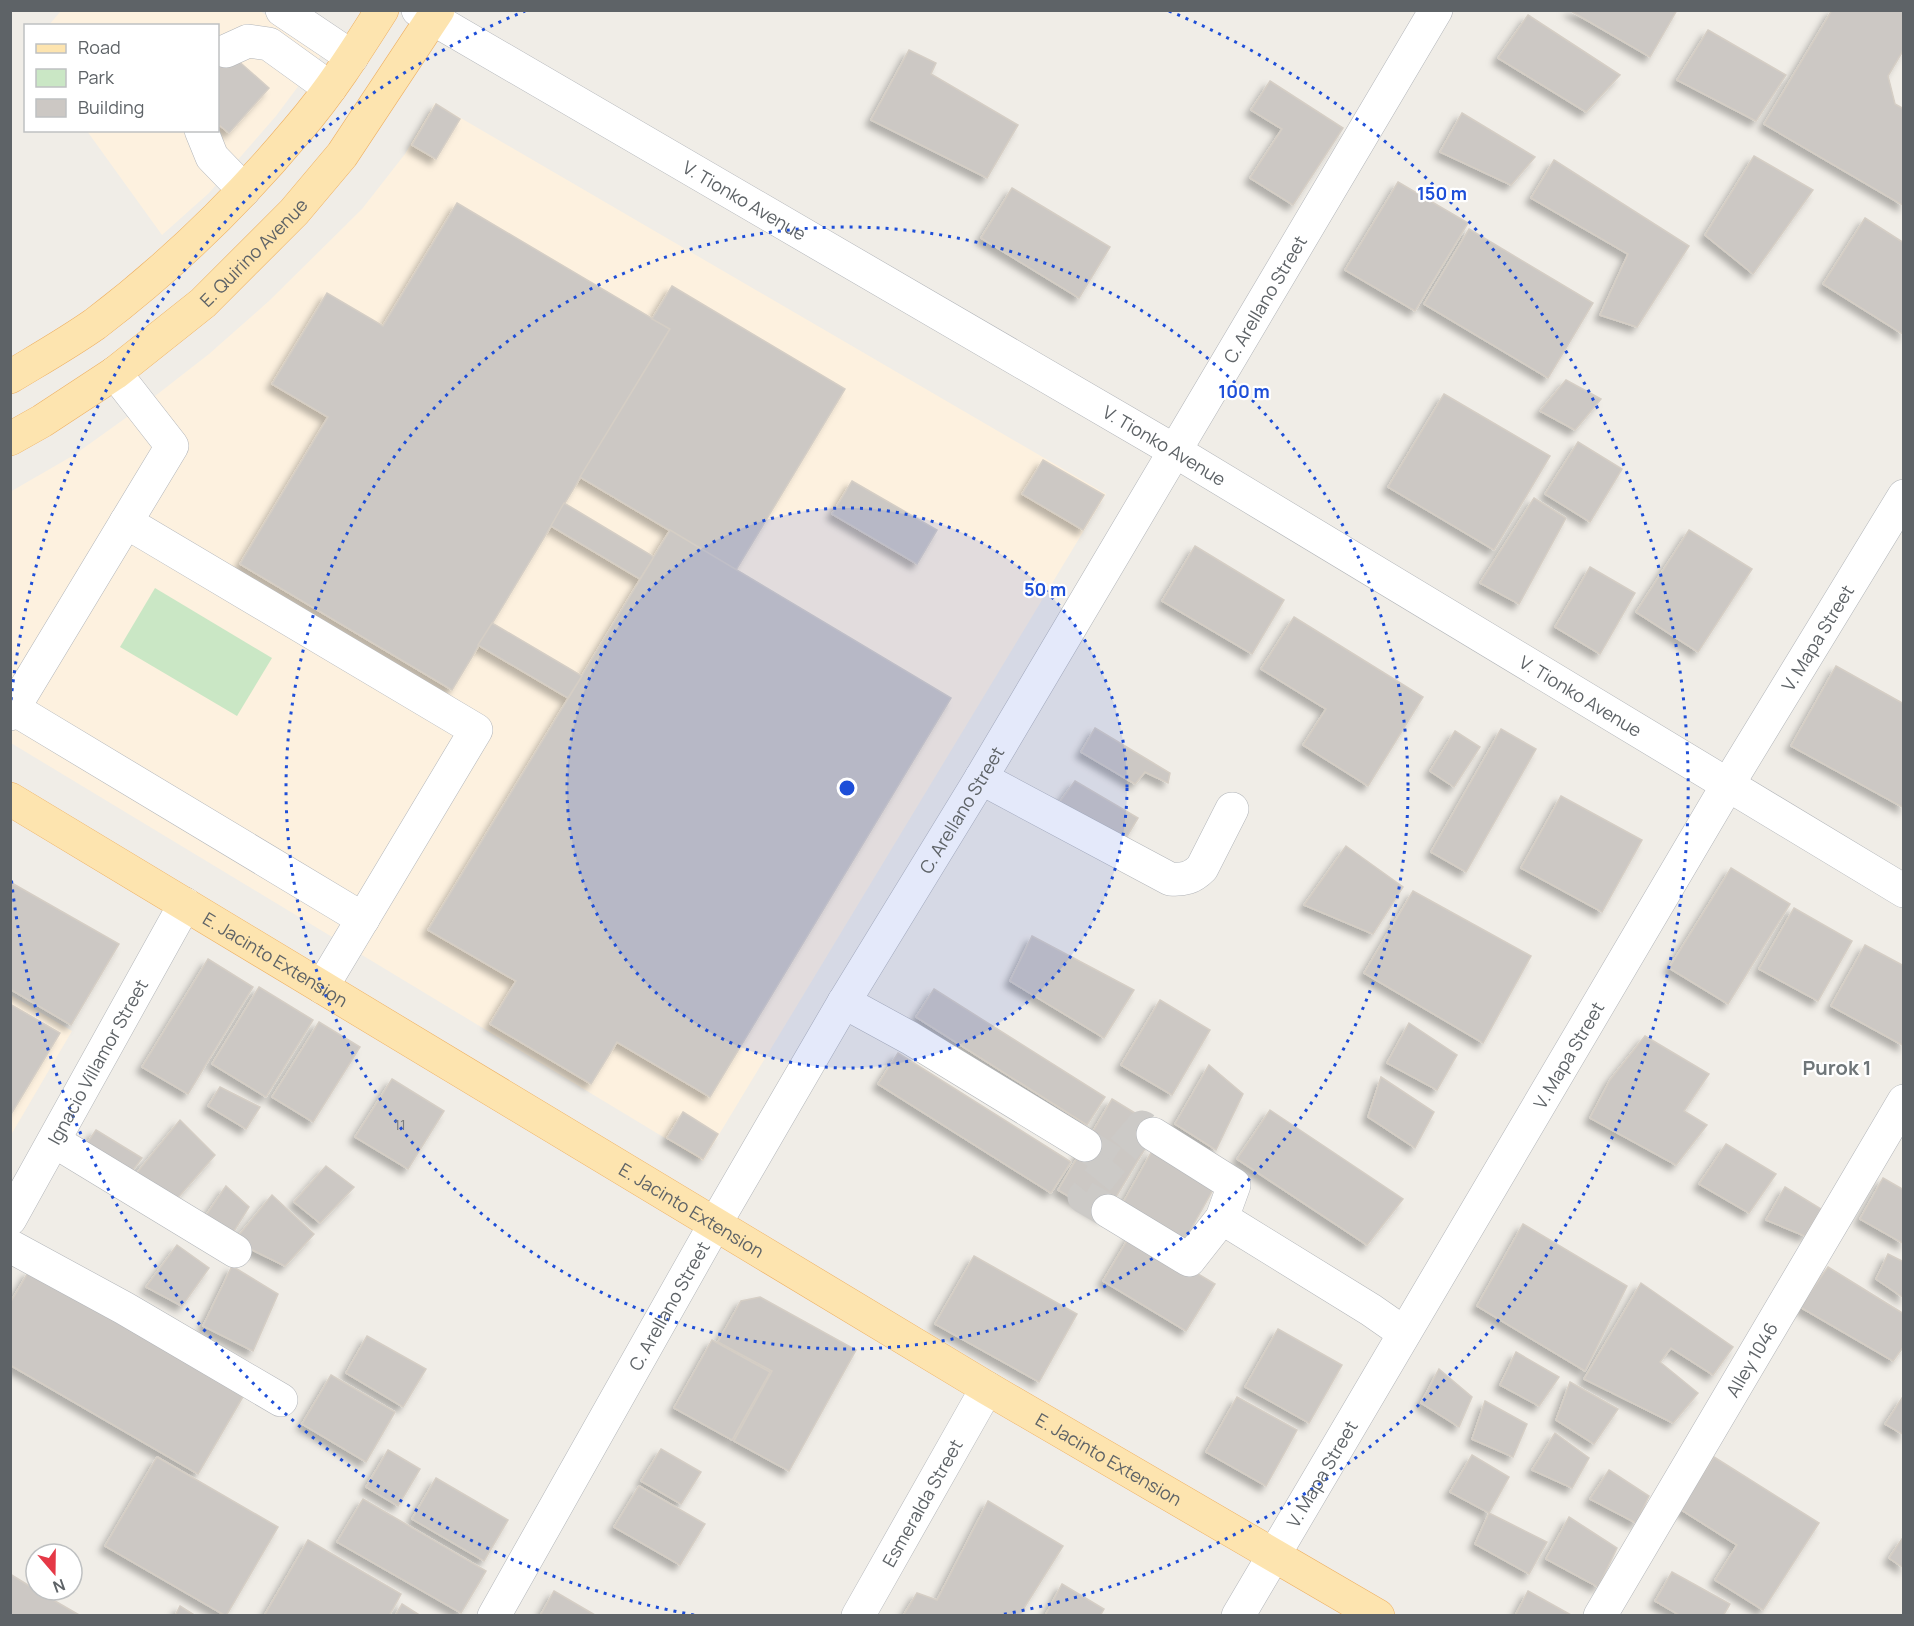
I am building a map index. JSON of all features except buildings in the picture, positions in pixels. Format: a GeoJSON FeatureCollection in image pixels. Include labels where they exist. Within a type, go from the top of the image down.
{"type":"FeatureCollection","features":[{"type":"Feature","properties":{"kind":"main road"},"geometry":{"type":"LineString","coordinates":[[10,377],[94,324],[170,262],[244,190],[299,128],[330,88],[382,10]]}},
{"type":"Feature","properties":{"kind":"main road","name":"E. Quirino Avenue"},"geometry":{"type":"LineString","coordinates":[[10,439],[115,373],[203,303],[294,212],[342,155],[430,14]]}},
{"type":"Feature","properties":{"kind":"main road","name":"E. Jacinto Extension"},"geometry":{"type":"LineString","coordinates":[[10,799],[987,1388],[1378,1616]]}},
{"type":"Feature","properties":{"kind":"street"},"geometry":{"type":"LineString","coordinates":[[282,10],[352,57]]}},
{"type":"Feature","properties":{"kind":"street","name":"C. Arellano Street"},"geometry":{"type":"LineString","coordinates":[[494,1616],[844,1002],[981,778],[1436,10]]}},
{"type":"Feature","properties":{"kind":"street","name":"V. Tionko Avenue"},"geometry":{"type":"LineString","coordinates":[[430,14],[1175,452],[1904,891]]}},
{"type":"Feature","properties":{"kind":"street"},"geometry":{"type":"LineString","coordinates":[[226,51],[248,41],[269,44],[330,88]]}},
{"type":"Feature","properties":{"kind":"street"},"geometry":{"type":"LineString","coordinates":[[202,132],[212,157],[244,190]]}},
{"type":"Feature","properties":{"kind":"street"},"geometry":{"type":"LineString","coordinates":[[115,373],[172,446],[12,711],[363,919]]}},
{"type":"Feature","properties":{"kind":"street","name":"V. Mapa Street"},"geometry":{"type":"LineString","coordinates":[[1238,1616],[1727,786],[1904,496]]}},
{"type":"Feature","properties":{"kind":"street"},"geometry":{"type":"LineString","coordinates":[[126,522],[476,730],[322,987]]}},
{"type":"Feature","properties":{"kind":"street"},"geometry":{"type":"LineString","coordinates":[[981,778],[1170,879],[1183,880],[1194,876],[1202,868],[1232,809]]}},
{"type":"Feature","properties":{"kind":"street","name":"Ignacio Villamor Street"},"geometry":{"type":"LineString","coordinates":[[10,1220],[185,904]]}},
{"type":"Feature","properties":{"kind":"street"},"geometry":{"type":"LineString","coordinates":[[844,1002],[910,1038],[1084,1145]]}},
{"type":"Feature","properties":{"kind":"street","name":"Alley 1046"},"geometry":{"type":"LineString","coordinates":[[1600,1616],[1904,1101]]}},
{"type":"Feature","properties":{"kind":"street"},"geometry":{"type":"LineString","coordinates":[[1108,1211],[1189,1260],[1222,1218],[1234,1185],[1153,1134]]}},
{"type":"Feature","properties":{"kind":"street"},"geometry":{"type":"LineString","coordinates":[[54,1141],[235,1251]]}},
{"type":"Feature","properties":{"kind":"street"},"geometry":{"type":"LineString","coordinates":[[1222,1218],[1404,1333]]}},
{"type":"Feature","properties":{"kind":"street"},"geometry":{"type":"LineString","coordinates":[[10,1246],[124,1308],[281,1400]]}},
{"type":"Feature","properties":{"kind":"street","name":"Esmeralda Street"},"geometry":{"type":"LineString","coordinates":[[858,1616],[987,1388]]}},
{"type":"Feature","properties":{"kind":"shaded area"},"geometry":{"type":"Polygon","coordinates":[[[61,11],[260,11],[323,53],[276,116],[209,193],[162,235],[88,132],[219,132],[219,24],[50,24],[61,11]]]}},
{"type":"Feature","properties":{"kind":"shaded area"},"geometry":{"type":"Polygon","coordinates":[[[435,103],[1106,494],[703,1161],[11,743],[10,492],[74,455],[141,407],[209,354],[269,301],[362,209],[405,154],[435,103]]]}},
{"type":"Feature","properties":{"kind":"shaded area"},"geometry":{"type":"Polygon","coordinates":[[[11,995],[72,1031],[11,1135],[11,995]]]}},
{"type":"Feature","properties":{"kind":"green space"},"geometry":{"type":"Polygon","coordinates":[[[155,588],[272,658],[237,716],[120,647],[155,588]]]}},
{"type":"Feature","properties":{"kind":"tunnel"},"geometry":{"type":"LineString","coordinates":[[1085,1145],[1112,1162],[1142,1127],[1153,1134]]}},
{"type":"Feature","properties":{"kind":"tunnel"},"geometry":{"type":"LineString","coordinates":[[1108,1211],[1084,1197],[1112,1162]]}},
{"type":"Feature","properties":{"kind":"district","name":"Purok 1"},"geometry":{"type":"Point","coordinates":[1837,1067]}}]}
